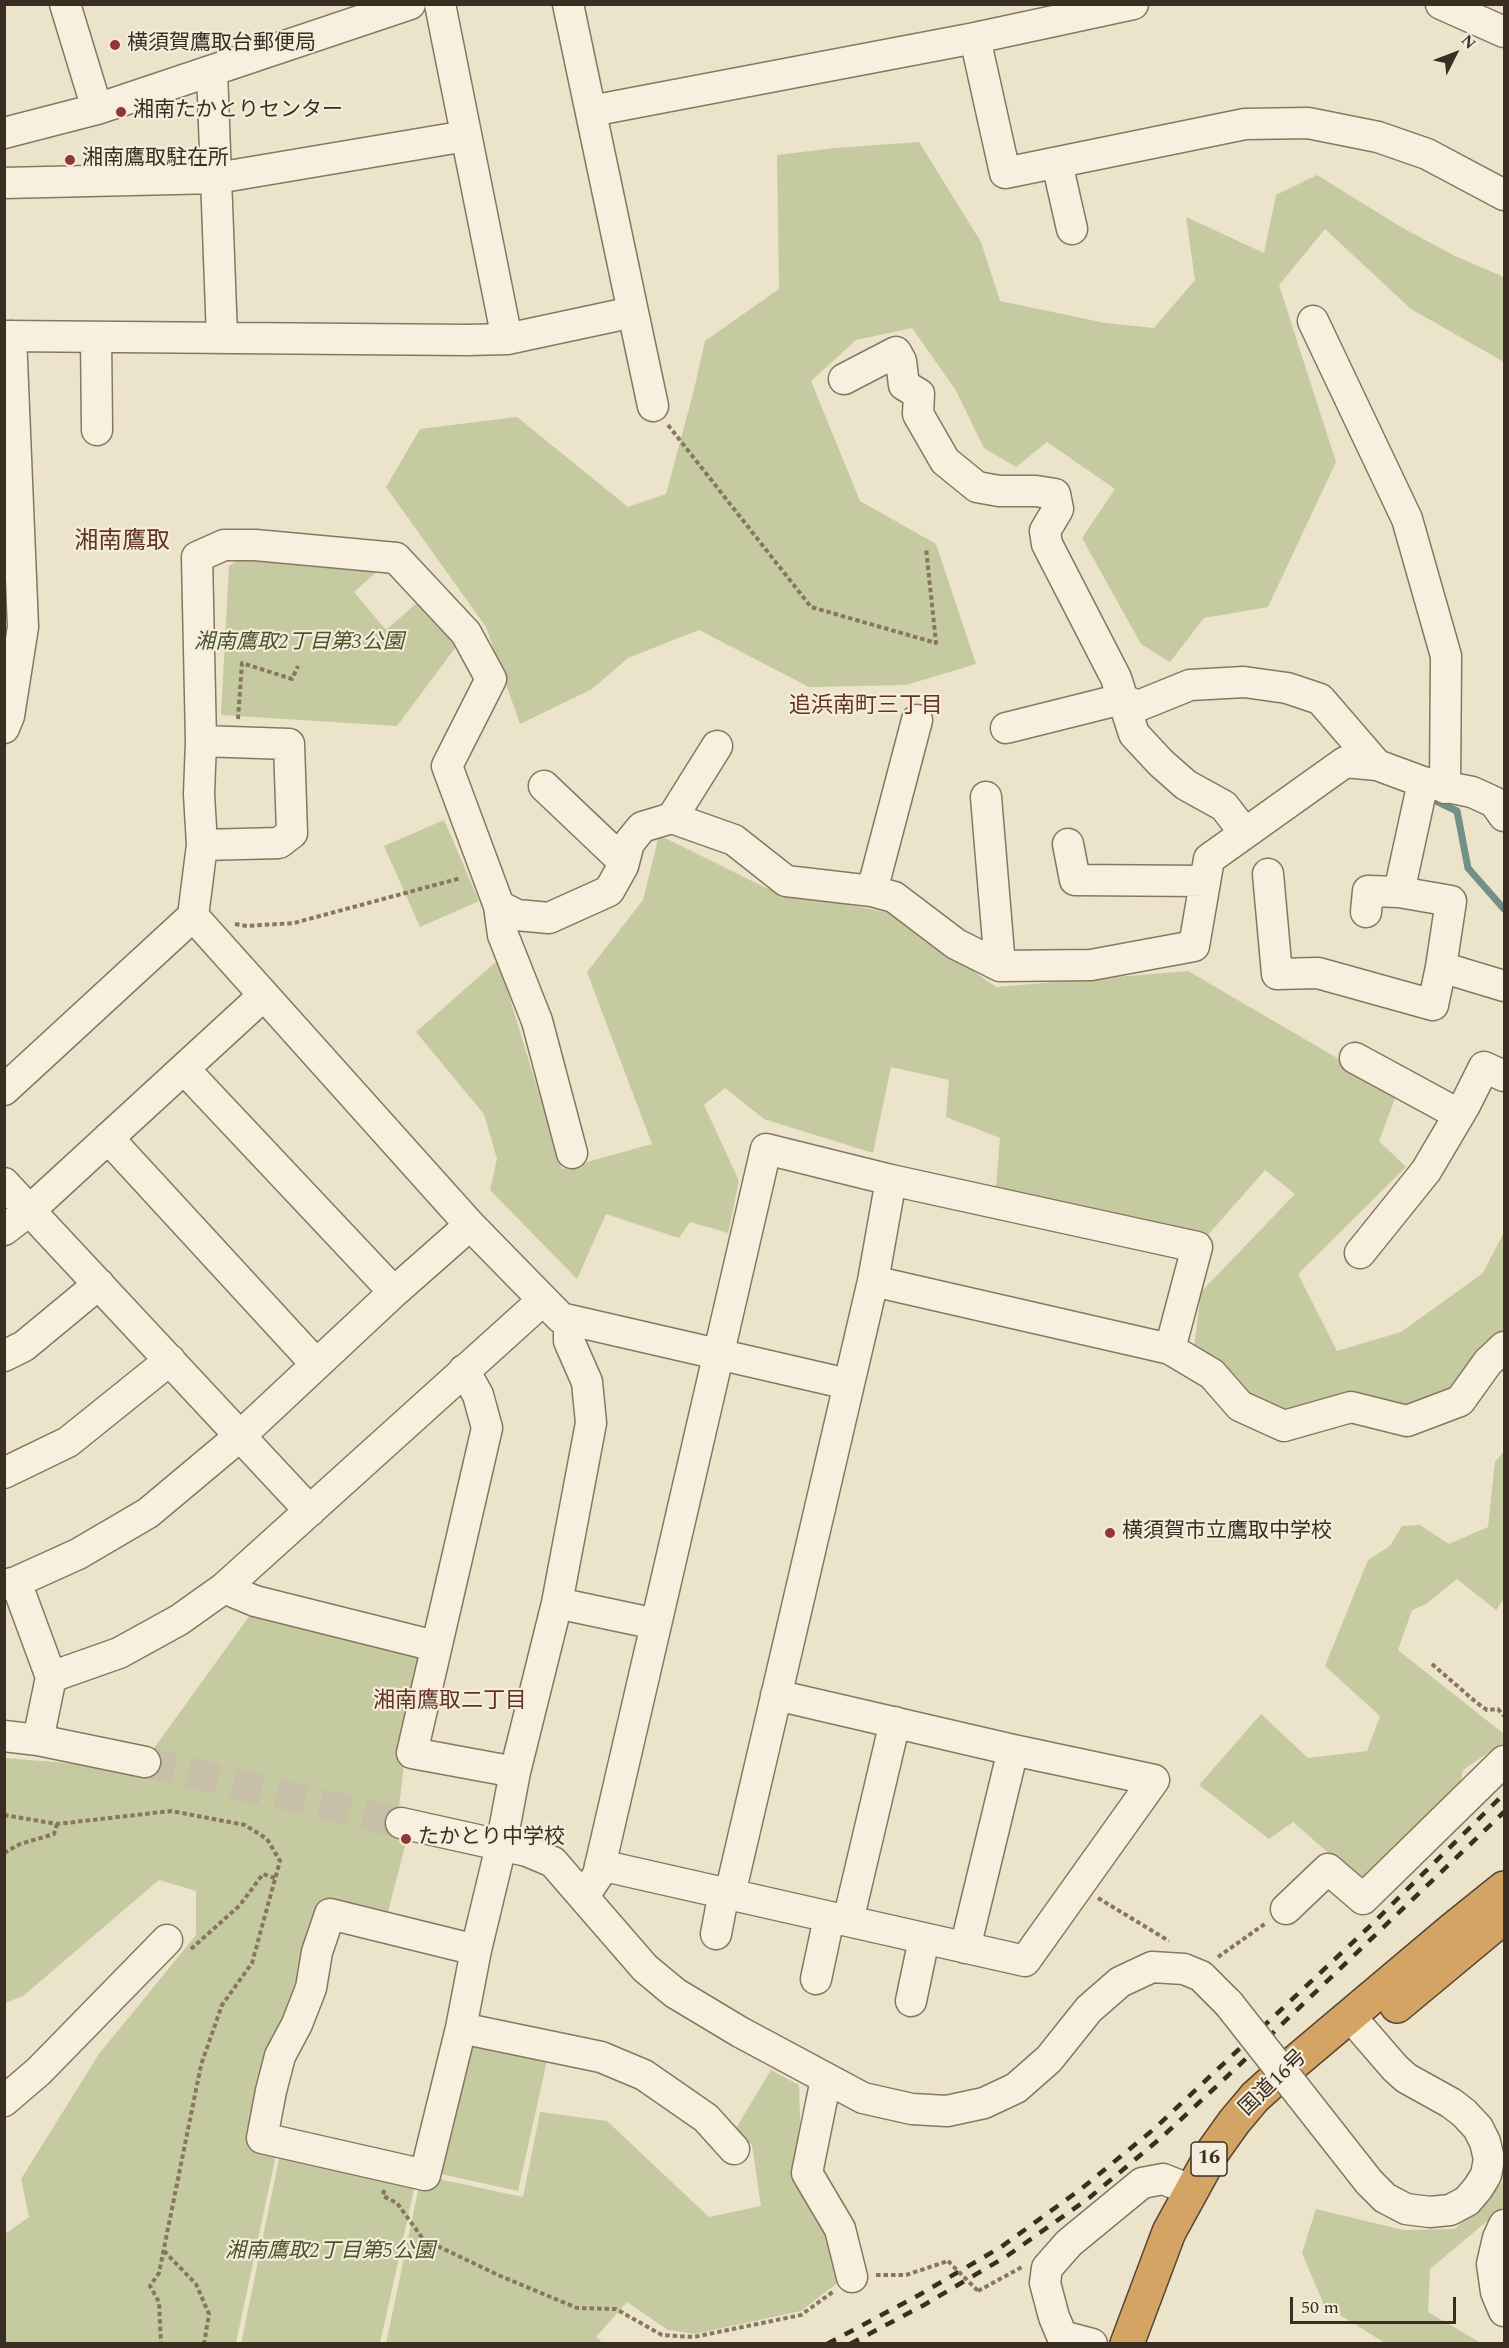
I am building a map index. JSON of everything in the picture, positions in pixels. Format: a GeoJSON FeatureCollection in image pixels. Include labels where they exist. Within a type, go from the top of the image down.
{"type":"FeatureCollection","features":[{"type":"Feature","properties":{"kind":"highway","name":"国道16号"},"geometry":{"type":"LineString","coordinates":[[1151,2343],[1186,2243],[1207,2202],[1246,2140],[1453,1929],[1504,1888]]}},
{"type":"Feature","properties":{"kind":"highway","name":"国道16号"},"geometry":{"type":"LineString","coordinates":[[1127,2343],[1169,2232],[1191,2190],[1214,2150],[1256,2097],[1504,1917]]}},
{"type":"Feature","properties":{"kind":"street"},"geometry":{"type":"LineString","coordinates":[[65,4],[97,109]]}},
{"type":"Feature","properties":{"kind":"street"},"geometry":{"type":"LineString","coordinates":[[4,133],[97,109],[411,4]]}},
{"type":"Feature","properties":{"kind":"street"},"geometry":{"type":"LineString","coordinates":[[440,4],[507,339]]}},
{"type":"Feature","properties":{"kind":"street"},"geometry":{"type":"LineString","coordinates":[[568,4],[653,406]]}},
{"type":"Feature","properties":{"kind":"street"},"geometry":{"type":"LineString","coordinates":[[1441,4],[1474,10],[1504,32]]}},
{"type":"Feature","properties":{"kind":"street"},"geometry":{"type":"LineString","coordinates":[[591,111],[975,38],[1114,6]]}},
{"type":"Feature","properties":{"kind":"street"},"geometry":{"type":"LineString","coordinates":[[975,38],[1005,173],[1245,124],[1308,123],[1378,137],[1501,184]]}},
{"type":"Feature","properties":{"kind":"street"},"geometry":{"type":"LineString","coordinates":[[212,71],[222,338]]}},
{"type":"Feature","properties":{"kind":"street"},"geometry":{"type":"LineString","coordinates":[[4,183],[217,178],[466,136]]}},
{"type":"Feature","properties":{"kind":"street"},"geometry":{"type":"LineString","coordinates":[[1057,163],[1072,229]]}},
{"type":"Feature","properties":{"kind":"street"},"geometry":{"type":"LineString","coordinates":[[4,728],[9,716],[23,627],[8,336],[507,339],[633,312]]}},
{"type":"Feature","properties":{"kind":"street"},"geometry":{"type":"LineString","coordinates":[[1313,321],[1407,519],[1446,656],[1434,785],[1399,892]]}},
{"type":"Feature","properties":{"kind":"street"},"geometry":{"type":"LineString","coordinates":[[96,337],[97,430]]}},
{"type":"Feature","properties":{"kind":"street"},"geometry":{"type":"LineString","coordinates":[[844,379],[896,352],[901,361],[904,385],[919,394],[918,414],[945,461],[978,487],[999,491],[1036,491],[1055,495],[1058,509],[1045,531],[1047,544],[1116,678],[1134,734],[1186,785],[1224,806],[1244,832]]}},
{"type":"Feature","properties":{"kind":"street"},"geometry":{"type":"LineString","coordinates":[[4,1090],[193,916],[202,845],[199,794],[201,741],[197,557],[224,545],[234,545],[396,558],[466,633],[490,679],[447,766],[499,906],[503,935],[537,1022],[572,1153]]}},
{"type":"Feature","properties":{"kind":"street"},"geometry":{"type":"LineString","coordinates":[[1006,728],[1122,699],[1138,706],[1190,685],[1244,682],[1287,688],[1320,699],[1377,765]]}},
{"type":"Feature","properties":{"kind":"street"},"geometry":{"type":"LineString","coordinates":[[872,891],[917,720]]}},
{"type":"Feature","properties":{"kind":"street"},"geometry":{"type":"LineString","coordinates":[[201,741],[237,740],[289,744],[292,833],[279,843],[202,845]]}},
{"type":"Feature","properties":{"kind":"street"},"geometry":{"type":"LineString","coordinates":[[672,818],[717,746]]}},
{"type":"Feature","properties":{"kind":"street"},"geometry":{"type":"LineString","coordinates":[[499,906],[517,915],[549,918],[609,891],[624,862],[629,843],[642,827],[672,818],[734,840],[786,880],[872,891],[894,897],[956,944],[1000,966],[1091,965],[1194,946],[1209,859],[1345,762],[1377,765],[1434,785],[1472,792],[1501,807]]}},
{"type":"Feature","properties":{"kind":"street"},"geometry":{"type":"LineString","coordinates":[[544,786],[624,862]]}},
{"type":"Feature","properties":{"kind":"street"},"geometry":{"type":"LineString","coordinates":[[986,797],[1000,966]]}},
{"type":"Feature","properties":{"kind":"street"},"geometry":{"type":"LineString","coordinates":[[1068,844],[1075,880],[1205,881]]}},
{"type":"Feature","properties":{"kind":"street"},"geometry":{"type":"LineString","coordinates":[[1268,874],[1277,974],[1318,973],[1433,1005],[1451,901],[1399,892],[1368,891],[1366,912]]}},
{"type":"Feature","properties":{"kind":"street"},"geometry":{"type":"LineString","coordinates":[[193,916],[262,996],[470,1225],[561,1318],[848,1384]]}},
{"type":"Feature","properties":{"kind":"street"},"geometry":{"type":"LineString","coordinates":[[1441,967],[1504,986]]}},
{"type":"Feature","properties":{"kind":"street"},"geometry":{"type":"LineString","coordinates":[[4,1230],[30,1210],[262,996]]}},
{"type":"Feature","properties":{"kind":"street"},"geometry":{"type":"LineString","coordinates":[[1355,1058],[1458,1114]]}},
{"type":"Feature","properties":{"kind":"street"},"geometry":{"type":"LineString","coordinates":[[1360,1252],[1426,1171],[1484,1067],[1504,1076]]}},
{"type":"Feature","properties":{"kind":"street"},"geometry":{"type":"LineString","coordinates":[[184,1069],[394,1292]]}},
{"type":"Feature","properties":{"kind":"street"},"geometry":{"type":"LineString","coordinates":[[108,1138],[316,1364]]}},
{"type":"Feature","properties":{"kind":"street"},"geometry":{"type":"LineString","coordinates":[[584,1896],[598,1875],[766,1149],[891,1180],[1197,1246],[1170,1349]]}},
{"type":"Feature","properties":{"kind":"street"},"geometry":{"type":"LineString","coordinates":[[716,1934],[776,1695],[873,1281],[891,1180]]}},
{"type":"Feature","properties":{"kind":"street"},"geometry":{"type":"LineString","coordinates":[[4,1183],[309,1511]]}},
{"type":"Feature","properties":{"kind":"street"},"geometry":{"type":"LineString","coordinates":[[38,1740],[51,1677],[10,1583],[78,1554],[148,1512],[240,1436],[394,1292],[470,1225]]}},
{"type":"Feature","properties":{"kind":"street"},"geometry":{"type":"LineString","coordinates":[[873,1281],[1170,1349],[1212,1374],[1240,1406],[1284,1426],[1351,1407],[1407,1421],[1460,1401],[1488,1362],[1504,1347]]}},
{"type":"Feature","properties":{"kind":"street"},"geometry":{"type":"LineString","coordinates":[[4,1356],[24,1346],[99,1284]]}},
{"type":"Feature","properties":{"kind":"street"},"geometry":{"type":"LineString","coordinates":[[51,1677],[119,1653],[179,1620],[224,1588],[542,1301]]}},
{"type":"Feature","properties":{"kind":"street"},"geometry":{"type":"LineString","coordinates":[[476,1950],[330,1914],[317,1952],[311,1988],[297,2025],[280,2056],[262,2138],[425,2175],[461,2028],[515,1773],[557,1603],[591,1423],[587,1382],[568,1341],[569,1321]]}},
{"type":"Feature","properties":{"kind":"street"},"geometry":{"type":"LineString","coordinates":[[4,1473],[68,1442],[170,1360]]}},
{"type":"Feature","properties":{"kind":"street"},"geometry":{"type":"LineString","coordinates":[[464,1370],[478,1395],[487,1428],[412,1753],[515,1773]]}},
{"type":"Feature","properties":{"kind":"street"},"geometry":{"type":"LineString","coordinates":[[224,1588],[255,1601],[435,1646]]}},
{"type":"Feature","properties":{"kind":"street"},"geometry":{"type":"LineString","coordinates":[[557,1603],[656,1624]]}},
{"type":"Feature","properties":{"kind":"street"},"geometry":{"type":"LineString","coordinates":[[600,1865],[1025,1961],[1080,1887],[1154,1780],[776,1695]]}},
{"type":"Feature","properties":{"kind":"street"},"geometry":{"type":"LineString","coordinates":[[816,1979],[839,1919],[895,1722]]}},
{"type":"Feature","properties":{"kind":"street"},"geometry":{"type":"LineString","coordinates":[[4,1736],[38,1740],[145,1762]]}},
{"type":"Feature","properties":{"kind":"street"},"geometry":{"type":"LineString","coordinates":[[965,1948],[1013,1750]]}},
{"type":"Feature","properties":{"kind":"street"},"geometry":{"type":"LineString","coordinates":[[1286,1909],[1328,1869],[1363,1899],[1496,1769]]}},
{"type":"Feature","properties":{"kind":"street"},"geometry":{"type":"LineString","coordinates":[[401,1823],[527,1851],[553,1862],[645,1968],[675,1993],[863,2098],[912,2109],[947,2111],[984,2103],[1016,2088],[1049,2058],[1089,2009],[1119,1982],[1152,1967],[1184,1969],[1202,1976],[1229,2004],[1369,2182],[1385,2198],[1406,2209],[1430,2212],[1450,2210],[1467,2201],[1486,2175],[1489,2159],[1485,2142],[1478,2128],[1464,2113],[1444,2099],[1406,2078],[1357,2025]]}},
{"type":"Feature","properties":{"kind":"street"},"geometry":{"type":"LineString","coordinates":[[911,2001],[924,1939]]}},
{"type":"Feature","properties":{"kind":"street"},"geometry":{"type":"LineString","coordinates":[[4,2101],[39,2071],[167,1940]]}},
{"type":"Feature","properties":{"kind":"street"},"geometry":{"type":"LineString","coordinates":[[461,2028],[601,2056],[644,2075],[706,2118],[734,2149]]}},
{"type":"Feature","properties":{"kind":"street"},"geometry":{"type":"LineString","coordinates":[[826,2079],[807,2173],[840,2229],[852,2277]]}},
{"type":"Feature","properties":{"kind":"street"},"geometry":{"type":"LineString","coordinates":[[1092,2343],[1062,2336],[1054,2317],[1045,2283],[1047,2268],[1069,2243],[1142,2183],[1163,2179],[1191,2190]]}},
{"type":"Feature","properties":{"kind":"street"},"geometry":{"type":"LineString","coordinates":[[1504,2226],[1498,2238],[1492,2264],[1496,2292],[1504,2311]]}},
{"type":"Feature","properties":{"kind":"path"},"geometry":{"type":"LineString","coordinates":[[653,406],[811,607],[936,643],[926,548]]}},
{"type":"Feature","properties":{"kind":"path"},"geometry":{"type":"LineString","coordinates":[[237,740],[242,663],[292,679],[298,666]]}},
{"type":"Feature","properties":{"kind":"path"},"geometry":{"type":"LineString","coordinates":[[193,916],[247,926],[294,923],[405,895],[468,876]]}},
{"type":"Feature","properties":{"kind":"path"},"geometry":{"type":"LineString","coordinates":[[1432,1664],[1477,1704],[1487,1710],[1498,1709],[1504,1716]]}},
{"type":"Feature","properties":{"kind":"path"},"geometry":{"type":"LineString","coordinates":[[4,1815],[57,1824],[171,1811],[245,1825],[267,1839],[280,1860],[252,1963],[222,2006],[201,2065],[159,2273],[150,2286],[159,2302],[162,2343]]}},
{"type":"Feature","properties":{"kind":"path"},"geometry":{"type":"LineString","coordinates":[[4,1853],[20,1844],[54,1834],[57,1824]]}},
{"type":"Feature","properties":{"kind":"path"},"geometry":{"type":"LineString","coordinates":[[1080,1887],[1172,1943]]}},
{"type":"Feature","properties":{"kind":"path"},"geometry":{"type":"LineString","coordinates":[[1213,1961],[1286,1909]]}},
{"type":"Feature","properties":{"kind":"path"},"geometry":{"type":"LineString","coordinates":[[383,2196],[397,2203],[423,2239],[498,2275],[577,2308],[616,2309],[662,2335],[694,2337],[801,2315],[852,2277],[906,2275],[948,2261],[978,2291],[1026,2264]]}},
{"type":"Feature","properties":{"kind":"path"},"geometry":{"type":"LineString","coordinates":[[164,2251],[196,2284],[209,2314],[204,2343]]}},
{"type":"Feature","properties":{"kind":"green space"},"geometry":{"type":"Polygon","coordinates":[[[919,142],[981,242],[1000,301],[1105,323],[1154,328],[1195,280],[1186,217],[1264,253],[1276,195],[1317,175],[1401,227],[1455,256],[1504,277],[1504,362],[1411,309],[1325,229],[1279,285],[1336,462],[1268,607],[1204,618],[1170,662],[1141,644],[1082,538],[1115,489],[1047,442],[1016,467],[984,448],[955,389],[912,328],[856,340],[811,381],[860,501],[936,544],[976,664],[906,685],[809,687],[699,630],[628,658],[592,689],[520,724],[486,627],[386,487],[420,429],[517,417],[628,507],[666,494],[705,341],[779,289],[777,155],[919,142]]]}},
{"type":"Feature","properties":{"kind":"green space","name":"湘南鷹取2丁目第3公園"},"geometry":{"type":"Polygon","coordinates":[[[255,549],[382,567],[354,592],[386,630],[418,602],[458,644],[397,726],[221,715],[229,566],[255,549]]]}},
{"type":"Feature","properties":{"kind":"green space"},"geometry":{"type":"Polygon","coordinates":[[[444,820],[479,901],[420,927],[384,846],[444,820]]]}},
{"type":"Feature","properties":{"kind":"green space"},"geometry":{"type":"Polygon","coordinates":[[[659,835],[766,888],[890,913],[996,987],[1188,971],[1397,1093],[1379,1141],[1406,1167],[1298,1274],[1337,1351],[1401,1332],[1483,1273],[1504,1232],[1504,1331],[1496,1338],[1455,1393],[1411,1411],[1286,1416],[1247,1397],[1194,1348],[1201,1292],[1295,1194],[1265,1170],[1207,1236],[996,1187],[1000,1138],[946,1117],[949,1080],[891,1067],[873,1153],[764,1119],[725,1088],[704,1105],[739,1181],[728,1233],[690,1222],[679,1238],[606,1214],[577,1279],[490,1190],[497,1159],[484,1114],[416,1032],[498,960],[562,1169],[652,1144],[587,972],[643,900],[659,835]]]}},
{"type":"Feature","properties":{"kind":"green space"},"geometry":{"type":"Polygon","coordinates":[[[1504,1451],[1504,1599],[1496,1610],[1457,1579],[1426,1604],[1412,1610],[1398,1650],[1504,1734],[1504,1742],[1463,1770],[1455,1807],[1370,1889],[1293,1822],[1269,1839],[1199,1785],[1261,1714],[1308,1758],[1367,1751],[1380,1716],[1325,1666],[1368,1560],[1390,1546],[1402,1526],[1420,1525],[1449,1544],[1488,1527],[1495,1462],[1504,1451]]]}},
{"type":"Feature","properties":{"kind":"green space"},"geometry":{"type":"Polygon","coordinates":[[[253,1611],[422,1655],[404,1764],[397,1824],[406,1842],[387,1916],[320,1905],[257,2121],[277,2150],[236,2343],[5,2343],[5,2234],[29,2217],[21,2179],[99,2054],[196,1935],[196,1891],[159,1880],[23,1996],[5,2003],[5,1758],[139,1769],[253,1611]]]}},
{"type":"Feature","properties":{"kind":"green space"},"geometry":{"type":"Polygon","coordinates":[[[471,2038],[548,2056],[518,2191],[441,2174],[471,2038]]]}},
{"type":"Feature","properties":{"kind":"green space"},"geometry":{"type":"Polygon","coordinates":[[[771,2070],[799,2085],[802,2178],[845,2277],[801,2311],[695,2334],[668,2330],[627,2302],[596,2337],[603,2343],[386,2344],[420,2181],[434,2178],[523,2197],[540,2112],[607,2121],[709,2217],[761,2206],[752,2145],[735,2130],[771,2070]]]}},
{"type":"Feature","properties":{"kind":"green space","name":"湘南鷹取2丁目第5公園"},"geometry":{"type":"Polygon","coordinates":[[[280,2154],[415,2185],[380,2343],[241,2344],[280,2154]]]}},
{"type":"Feature","properties":{"kind":"green space"},"geometry":{"type":"Polygon","coordinates":[[[1504,2181],[1504,2207],[1430,2269],[1428,2312],[1481,2343],[1385,2343],[1324,2305],[1302,2253],[1316,2209],[1403,2230],[1455,2229],[1504,2181]]]}},
{"type":"Feature","properties":{"kind":"waterway"},"geometry":{"type":"LineString","coordinates":[[1436,801],[1457,811],[1468,868],[1504,909]]}},
{"type":"Feature","properties":{"kind":"tunnel"},"geometry":{"type":"LineString","coordinates":[[145,1762],[401,1823]]}},
{"type":"Feature","properties":{"kind":"railway"},"geometry":{"type":"LineString","coordinates":[[827,2344],[919,2295],[1001,2247],[1081,2189],[1154,2129],[1368,1928],[1504,1794]]}},
{"type":"Feature","properties":{"kind":"railway"},"geometry":{"type":"LineString","coordinates":[[850,2344],[924,2305],[1007,2256],[1089,2198],[1162,2137],[1504,1812]]}},
{"type":"Feature","properties":{"kind":"place","name":"横須賀鷹取台郵便局"},"geometry":{"type":"Point","coordinates":[115,45]}},
{"type":"Feature","properties":{"kind":"place","name":"湘南たかとりセンター"},"geometry":{"type":"Point","coordinates":[121,112]}},
{"type":"Feature","properties":{"kind":"place","name":"湘南鷹取駐在所"},"geometry":{"type":"Point","coordinates":[70,160]}},
{"type":"Feature","properties":{"kind":"place","name":"横須賀市立鷹取中学校"},"geometry":{"type":"Point","coordinates":[1110,1533]}},
{"type":"Feature","properties":{"kind":"place","name":"たかとり中学校"},"geometry":{"type":"Point","coordinates":[406,1839]}},
{"type":"Feature","properties":{"kind":"district","name":"湘南鷹取"},"geometry":{"type":"Point","coordinates":[122,543]}},
{"type":"Feature","properties":{"kind":"district","name":"追浜南町三丁目"},"geometry":{"type":"Point","coordinates":[866,708]}},
{"type":"Feature","properties":{"kind":"district","name":"湘南鷹取二丁目"},"geometry":{"type":"Point","coordinates":[450,1703]}}]}
